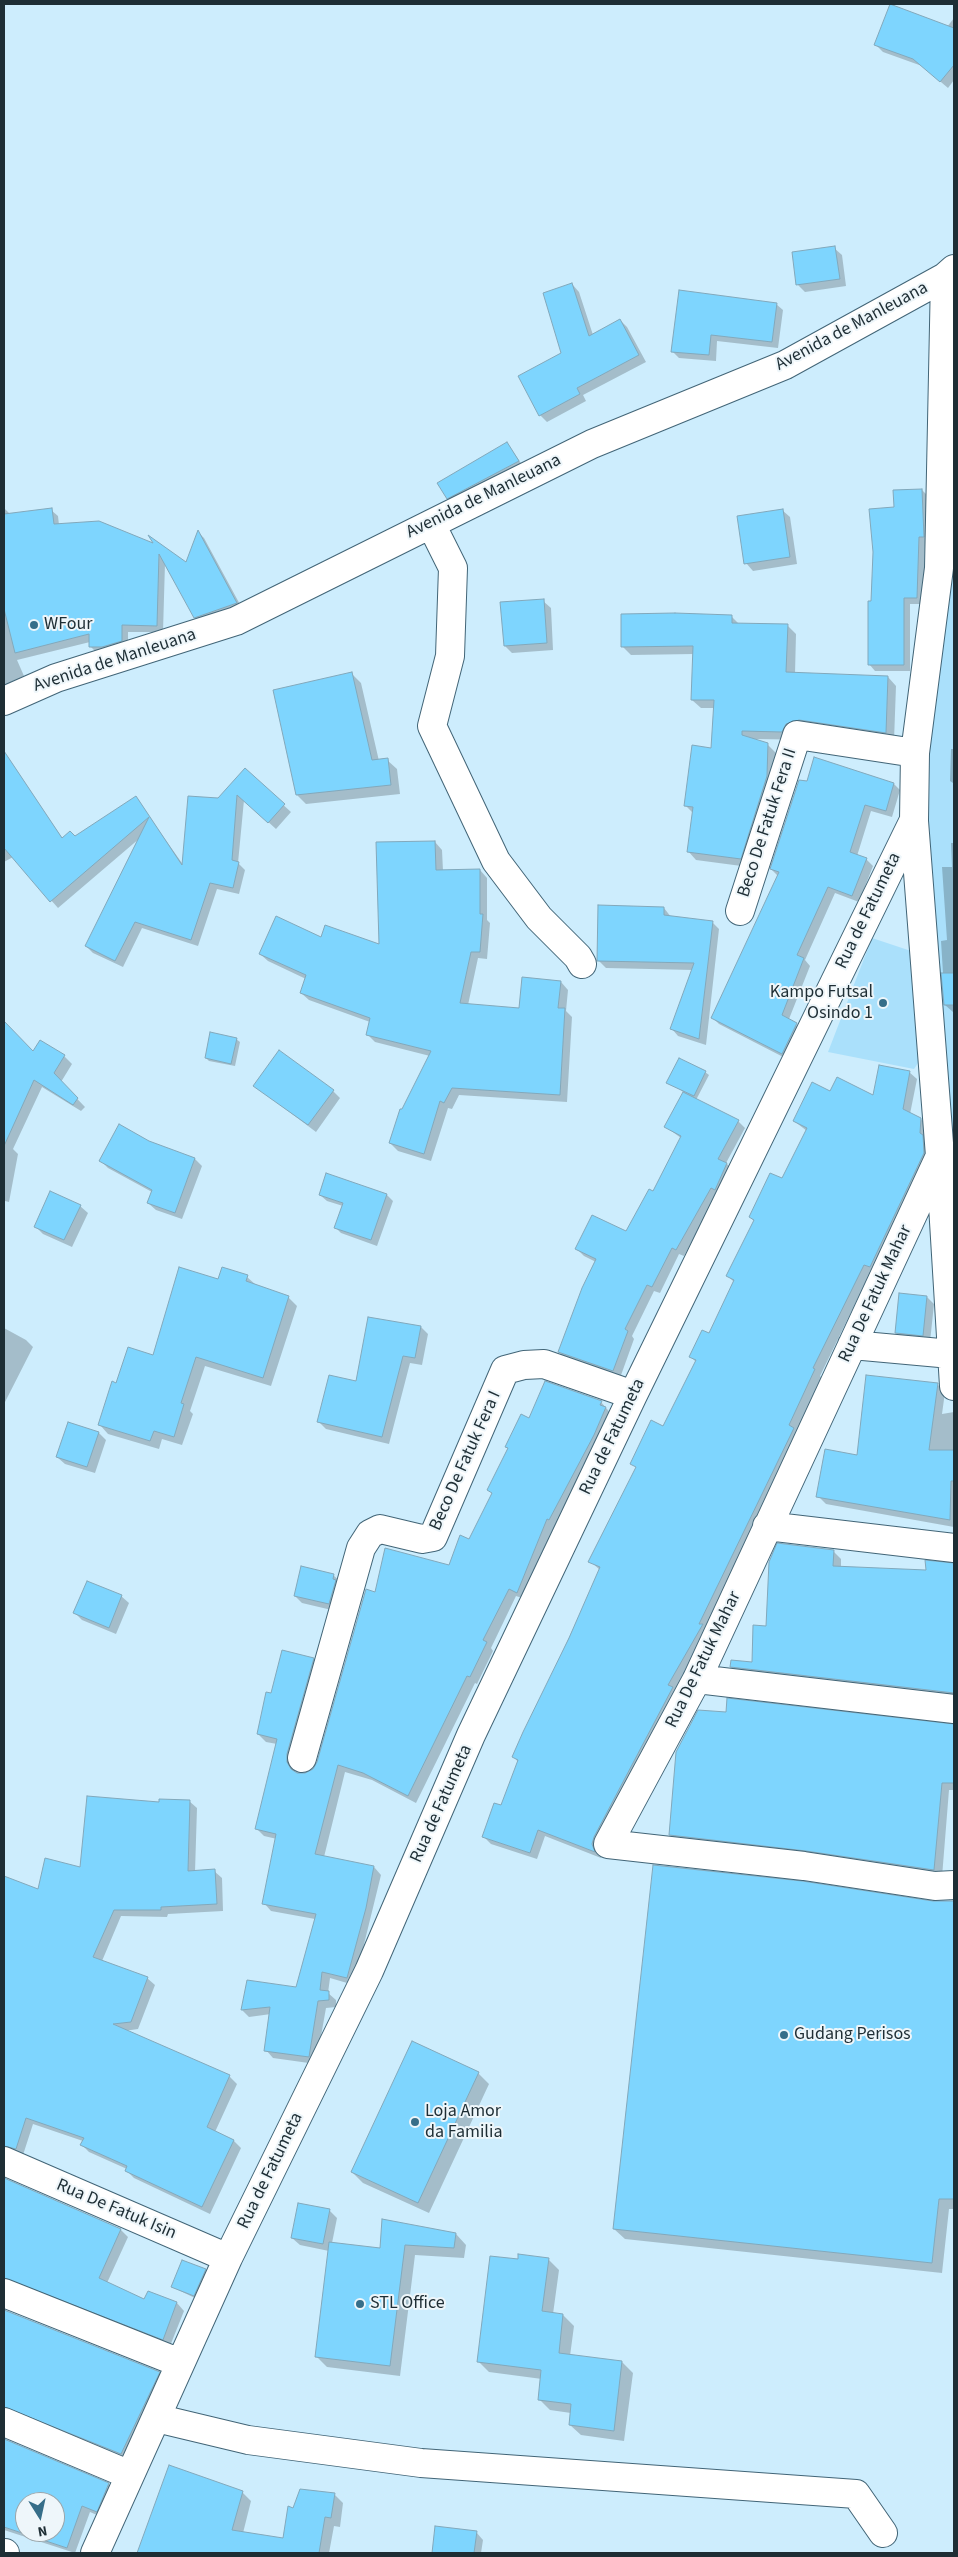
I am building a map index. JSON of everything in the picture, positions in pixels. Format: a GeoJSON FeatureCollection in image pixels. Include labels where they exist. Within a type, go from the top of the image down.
{"type":"FeatureCollection","features":[{"type":"Feature","properties":{"kind":"street","name":"Avenida de Manleuana"},"geometry":{"type":"LineString","coordinates":[[4,701],[56,678],[236,621],[592,444],[785,365],[950,273]]}},
{"type":"Feature","properties":{"kind":"street","name":"Rua de Fatumeta"},"geometry":{"type":"LineString","coordinates":[[95,2553],[228,2258],[369,1971],[472,1735],[633,1395],[914,820],[915,753],[939,568],[950,273]]}},
{"type":"Feature","properties":{"kind":"street"},"geometry":{"type":"LineString","coordinates":[[431,524],[453,568],[450,656],[432,726],[496,861],[539,918],[578,957],[582,964]]}},
{"type":"Feature","properties":{"kind":"street","name":"Beco De Fatuk Fera II"},"geometry":{"type":"LineString","coordinates":[[740,911],[797,735],[915,753]]}},
{"type":"Feature","properties":{"kind":"street","name":"Rua De Fatuk Mahar"},"geometry":{"type":"LineString","coordinates":[[914,820],[940,1156],[954,1386]]}},
{"type":"Feature","properties":{"kind":"street","name":"Rua De Fatuk Mahar"},"geometry":{"type":"LineString","coordinates":[[940,1156],[697,1679],[608,1844],[804,1866],[934,1886],[954,1885]]}},
{"type":"Feature","properties":{"kind":"street"},"geometry":{"type":"LineString","coordinates":[[852,1345],[951,1354]]}},
{"type":"Feature","properties":{"kind":"street","name":"Beco De Fatuk Fera I"},"geometry":{"type":"LineString","coordinates":[[302,1758],[361,1548],[370,1534],[380,1529],[422,1538],[433,1537],[506,1370],[524,1365],[544,1364],[633,1395]]}},
{"type":"Feature","properties":{"kind":"street"},"geometry":{"type":"LineString","coordinates":[[767,1526],[954,1548]]}},
{"type":"Feature","properties":{"kind":"street"},"geometry":{"type":"LineString","coordinates":[[697,1679],[954,1709]]}},
{"type":"Feature","properties":{"kind":"street","name":"Rua De Fatuk Isin"},"geometry":{"type":"LineString","coordinates":[[4,2161],[228,2258]]}},
{"type":"Feature","properties":{"kind":"street"},"geometry":{"type":"LineString","coordinates":[[4,2293],[180,2363]]}},
{"type":"Feature","properties":{"kind":"street"},"geometry":{"type":"LineString","coordinates":[[156,2418],[248,2440],[421,2463],[856,2494],[883,2533]]}},
{"type":"Feature","properties":{"kind":"street"},"geometry":{"type":"LineString","coordinates":[[4,2422],[130,2475]]}},
{"type":"Feature","properties":{"kind":"shaded area"},"geometry":{"type":"Polygon","coordinates":[[[939,568],[954,576],[954,1386],[914,820],[939,568]]]}},
{"type":"Feature","properties":{"kind":"shaded area","name":"Kampo Futsal Osindo 1"},"geometry":{"type":"Polygon","coordinates":[[[872,938],[920,954],[920,1060],[914,1069],[828,1052],[872,938]]]}},
{"type":"Feature","properties":{"kind":"building"},"geometry":{"type":"Polygon","coordinates":[[[890,4],[954,28],[954,65],[940,82],[913,59],[874,45],[890,4]]]}},
{"type":"Feature","properties":{"kind":"building"},"geometry":{"type":"Polygon","coordinates":[[[835,246],[840,279],[796,285],[792,252],[835,246]]]}},
{"type":"Feature","properties":{"kind":"building"},"geometry":{"type":"Polygon","coordinates":[[[572,283],[589,336],[620,319],[639,355],[577,388],[580,394],[539,416],[518,376],[561,353],[543,293],[572,283]]]}},
{"type":"Feature","properties":{"kind":"building"},"geometry":{"type":"Polygon","coordinates":[[[679,290],[777,303],[772,342],[711,335],[709,355],[671,352],[679,290]]]}},
{"type":"Feature","properties":{"kind":"building"},"geometry":{"type":"Polygon","coordinates":[[[507,442],[519,461],[447,499],[437,483],[507,442]]]}},
{"type":"Feature","properties":{"kind":"building"},"geometry":{"type":"Polygon","coordinates":[[[922,489],[924,537],[919,537],[917,598],[904,598],[904,665],[868,665],[868,601],[871,601],[873,552],[869,509],[894,507],[893,490],[922,489]]]}},
{"type":"Feature","properties":{"kind":"building"},"geometry":{"type":"Polygon","coordinates":[[[52,508],[54,524],[99,521],[153,543],[148,535],[186,562],[198,530],[237,603],[194,618],[159,554],[157,626],[122,625],[122,641],[102,647],[89,647],[89,634],[15,653],[4,609],[4,514],[52,508]]]}},
{"type":"Feature","properties":{"kind":"building"},"geometry":{"type":"Polygon","coordinates":[[[783,509],[790,557],[744,564],[737,516],[783,509]]]}},
{"type":"Feature","properties":{"kind":"building"},"geometry":{"type":"Polygon","coordinates":[[[544,599],[547,643],[504,646],[500,602],[544,599]]]}},
{"type":"Feature","properties":{"kind":"building"},"geometry":{"type":"Polygon","coordinates":[[[621,614],[732,615],[732,623],[788,624],[786,672],[888,676],[886,733],[799,720],[786,724],[782,732],[742,731],[742,735],[768,743],[767,776],[741,859],[687,852],[693,807],[684,806],[692,745],[711,748],[714,700],[691,700],[693,646],[621,647],[621,614]]]}},
{"type":"Feature","properties":{"kind":"building"},"geometry":{"type":"Polygon","coordinates":[[[352,672],[372,760],[388,758],[391,785],[296,795],[273,690],[352,672]]]}},
{"type":"Feature","properties":{"kind":"building"},"geometry":{"type":"Polygon","coordinates":[[[4,751],[62,838],[70,831],[75,836],[136,796],[182,865],[188,796],[218,798],[245,768],[285,804],[268,823],[237,795],[232,860],[239,862],[233,888],[210,883],[191,940],[135,922],[115,961],[85,946],[149,817],[50,902],[4,848],[4,751]]]}},
{"type":"Feature","properties":{"kind":"building"},"geometry":{"type":"Polygon","coordinates":[[[814,757],[894,783],[886,811],[865,805],[850,852],[867,858],[852,896],[828,887],[797,955],[804,958],[782,1015],[797,1023],[782,1054],[711,1018],[779,872],[770,869],[799,780],[807,781],[814,757]]]}},
{"type":"Feature","properties":{"kind":"building"},"geometry":{"type":"Polygon","coordinates":[[[435,841],[436,870],[480,869],[480,914],[483,914],[480,952],[471,952],[460,1003],[519,1008],[522,977],[561,981],[558,1008],[565,1008],[560,1095],[452,1088],[444,1103],[440,1101],[424,1154],[389,1143],[400,1109],[402,1109],[431,1051],[366,1035],[370,1018],[300,993],[306,975],[259,954],[276,916],[321,937],[325,925],[379,944],[376,842],[435,841]]]}},
{"type":"Feature","properties":{"kind":"building"},"geometry":{"type":"Polygon","coordinates":[[[598,905],[664,907],[664,915],[713,921],[699,1039],[670,1029],[694,963],[597,961],[598,905]]]}},
{"type":"Feature","properties":{"kind":"building"},"geometry":{"type":"Polygon","coordinates":[[[941,973],[954,973],[954,1005],[944,1005],[941,973]]]}},
{"type":"Feature","properties":{"kind":"building"},"geometry":{"type":"Polygon","coordinates":[[[4,1021],[33,1051],[40,1040],[65,1055],[54,1073],[78,1098],[73,1105],[34,1080],[4,1146],[4,1021]]]}},
{"type":"Feature","properties":{"kind":"building"},"geometry":{"type":"Polygon","coordinates":[[[210,1032],[237,1038],[231,1064],[205,1058],[210,1032]]]}},
{"type":"Feature","properties":{"kind":"building"},"geometry":{"type":"Polygon","coordinates":[[[279,1050],[334,1090],[308,1125],[253,1086],[279,1050]]]}},
{"type":"Feature","properties":{"kind":"building"},"geometry":{"type":"Polygon","coordinates":[[[679,1058],[706,1071],[694,1096],[666,1083],[679,1058]]]}},
{"type":"Feature","properties":{"kind":"building"},"geometry":{"type":"Polygon","coordinates":[[[879,1065],[910,1071],[903,1109],[921,1118],[920,1133],[923,1135],[924,1153],[870,1267],[864,1265],[813,1368],[815,1369],[789,1425],[794,1428],[699,1624],[703,1624],[668,1685],[673,1687],[594,1837],[592,1844],[595,1852],[538,1830],[530,1853],[482,1837],[494,1803],[501,1805],[518,1760],[512,1757],[569,1638],[600,1567],[588,1562],[636,1467],[630,1464],[651,1420],[663,1426],[696,1360],[689,1357],[702,1330],[709,1333],[734,1280],[726,1276],[754,1220],[749,1217],[770,1173],[782,1178],[807,1128],[793,1121],[812,1082],[830,1091],[837,1077],[873,1095],[879,1065]]]}},
{"type":"Feature","properties":{"kind":"building"},"geometry":{"type":"Polygon","coordinates":[[[683,1092],[739,1120],[718,1159],[727,1163],[715,1190],[711,1188],[676,1250],[672,1248],[652,1287],[647,1285],[625,1329],[628,1331],[613,1371],[558,1352],[582,1288],[596,1259],[575,1249],[592,1215],[626,1231],[649,1189],[653,1191],[681,1136],[664,1127],[683,1092]]]}},
{"type":"Feature","properties":{"kind":"building"},"geometry":{"type":"Polygon","coordinates":[[[119,1124],[149,1141],[195,1158],[175,1213],[147,1203],[152,1190],[99,1161],[119,1124]]]}},
{"type":"Feature","properties":{"kind":"building"},"geometry":{"type":"Polygon","coordinates":[[[326,1173],[387,1194],[371,1240],[334,1228],[343,1203],[319,1195],[326,1173]]]}},
{"type":"Feature","properties":{"kind":"building"},"geometry":{"type":"Polygon","coordinates":[[[50,1191],[81,1205],[64,1240],[34,1227],[50,1191]]]}},
{"type":"Feature","properties":{"kind":"building"},"geometry":{"type":"Polygon","coordinates":[[[179,1267],[218,1279],[222,1267],[248,1275],[246,1281],[289,1296],[263,1378],[196,1357],[181,1403],[184,1404],[174,1437],[154,1431],[150,1441],[98,1425],[112,1381],[116,1383],[128,1347],[153,1355],[179,1267]]]}},
{"type":"Feature","properties":{"kind":"building"},"geometry":{"type":"Polygon","coordinates":[[[899,1293],[927,1296],[923,1336],[895,1333],[899,1293]]]}},
{"type":"Feature","properties":{"kind":"building"},"geometry":{"type":"Polygon","coordinates":[[[368,1317],[421,1326],[415,1358],[403,1356],[382,1437],[317,1422],[329,1375],[356,1381],[368,1317]]]}},
{"type":"Feature","properties":{"kind":"building"},"geometry":{"type":"Polygon","coordinates":[[[866,1375],[938,1383],[929,1450],[954,1450],[954,1481],[951,1481],[950,1520],[816,1497],[825,1449],[857,1455],[866,1375]]]}},
{"type":"Feature","properties":{"kind":"building"},"geometry":{"type":"Polygon","coordinates":[[[545,1381],[602,1401],[600,1405],[606,1407],[594,1435],[549,1520],[547,1519],[517,1593],[509,1589],[483,1640],[487,1642],[470,1677],[467,1676],[408,1796],[363,1773],[338,1765],[315,1854],[374,1866],[366,1908],[347,1978],[322,1972],[320,1990],[329,1991],[329,2000],[318,2001],[309,2057],[264,2051],[270,2007],[241,2010],[247,1980],[296,1987],[316,1914],[262,1904],[276,1834],[255,1829],[277,1739],[257,1734],[266,1692],[271,1693],[282,1650],[314,1658],[287,1754],[287,1762],[291,1769],[297,1773],[305,1773],[313,1769],[317,1762],[366,1589],[375,1592],[385,1548],[449,1565],[460,1535],[469,1539],[492,1493],[487,1490],[508,1448],[505,1447],[521,1414],[529,1418],[545,1381]]]}},
{"type":"Feature","properties":{"kind":"building"},"geometry":{"type":"Polygon","coordinates":[[[68,1422],[99,1432],[87,1467],[56,1457],[68,1422]]]}},
{"type":"Feature","properties":{"kind":"building"},"geometry":{"type":"Polygon","coordinates":[[[777,1543],[834,1550],[833,1566],[926,1570],[925,1560],[954,1563],[954,1693],[730,1667],[731,1660],[752,1662],[753,1625],[766,1626],[769,1562],[777,1543]]]}},
{"type":"Feature","properties":{"kind":"building"},"geometry":{"type":"Polygon","coordinates":[[[301,1566],[334,1574],[333,1579],[336,1580],[329,1604],[294,1596],[301,1566]]]}},
{"type":"Feature","properties":{"kind":"building"},"geometry":{"type":"Polygon","coordinates":[[[87,1581],[122,1595],[109,1628],[73,1613],[87,1581]]]}},
{"type":"Feature","properties":{"kind":"building"},"geometry":{"type":"Polygon","coordinates":[[[727,1698],[954,1724],[954,1783],[942,1783],[934,1870],[806,1851],[669,1835],[676,1752],[698,1710],[726,1712],[727,1698]]]}},
{"type":"Feature","properties":{"kind":"building"},"geometry":{"type":"Polygon","coordinates":[[[87,1796],[159,1802],[159,1799],[190,1800],[188,1871],[215,1869],[217,1904],[161,1907],[161,1910],[114,1910],[93,1957],[148,1977],[131,2022],[113,2024],[230,2075],[207,2127],[234,2140],[202,2207],[125,2171],[127,2166],[80,2145],[84,2138],[26,2118],[16,2149],[4,2146],[4,1876],[38,1889],[45,1858],[80,1867],[87,1796]]]}},
{"type":"Feature","properties":{"kind":"building","name":"Gudang Perisos"},"geometry":{"type":"Polygon","coordinates":[[[653,1865],[802,1881],[933,1901],[954,1901],[954,2199],[939,2199],[932,2263],[613,2229],[653,1865]]]}},
{"type":"Feature","properties":{"kind":"building","name":"Loja Amor da Familia"},"geometry":{"type":"Polygon","coordinates":[[[412,2041],[479,2072],[418,2203],[351,2172],[412,2041]]]}},
{"type":"Feature","properties":{"kind":"building"},"geometry":{"type":"Polygon","coordinates":[[[4,2178],[121,2229],[99,2278],[144,2299],[148,2291],[177,2302],[163,2340],[4,2278],[4,2178]]]}},
{"type":"Feature","properties":{"kind":"building"},"geometry":{"type":"Polygon","coordinates":[[[298,2203],[330,2209],[323,2244],[291,2238],[298,2203]]]}},
{"type":"Feature","properties":{"kind":"building","name":"STL Office"},"geometry":{"type":"Polygon","coordinates":[[[382,2219],[456,2233],[454,2248],[405,2245],[390,2366],[315,2357],[329,2242],[380,2248],[382,2219]]]}},
{"type":"Feature","properties":{"kind":"building"},"geometry":{"type":"Polygon","coordinates":[[[518,2254],[549,2258],[542,2311],[563,2314],[559,2353],[622,2361],[614,2431],[569,2425],[571,2404],[538,2400],[541,2370],[477,2362],[490,2256],[518,2259],[518,2254]]]}},
{"type":"Feature","properties":{"kind":"building"},"geometry":{"type":"Polygon","coordinates":[[[182,2260],[206,2269],[194,2296],[171,2287],[182,2260]]]}},
{"type":"Feature","properties":{"kind":"building"},"geometry":{"type":"Polygon","coordinates":[[[4,2310],[160,2372],[121,2454],[4,2407],[4,2310]]]}},
{"type":"Feature","properties":{"kind":"building"},"geometry":{"type":"Polygon","coordinates":[[[4,2439],[109,2483],[97,2512],[82,2506],[67,2548],[49,2542],[65,2542],[65,2492],[15,2492],[15,2531],[4,2527],[4,2439]]]}},
{"type":"Feature","properties":{"kind":"building"},"geometry":{"type":"Polygon","coordinates":[[[169,2465],[243,2491],[232,2530],[283,2538],[288,2506],[293,2508],[300,2489],[335,2493],[331,2518],[325,2517],[319,2553],[137,2553],[169,2465]]]}},
{"type":"Feature","properties":{"kind":"building"},"geometry":{"type":"Polygon","coordinates":[[[435,2526],[477,2531],[474,2553],[432,2553],[435,2526]]]}},
{"type":"Feature","properties":{"kind":"place","name":"WFour"},"geometry":{"type":"Point","coordinates":[34,625]}},
{"type":"Feature","properties":{"kind":"place","name":"Kampo Futsal Osindo 1"},"geometry":{"type":"Point","coordinates":[883,1003]}},
{"type":"Feature","properties":{"kind":"place","name":"Gudang Perisos"},"geometry":{"type":"Point","coordinates":[784,2035]}},
{"type":"Feature","properties":{"kind":"place","name":"Loja Amor da Familia"},"geometry":{"type":"Point","coordinates":[415,2122]}},
{"type":"Feature","properties":{"kind":"place","name":"STL Office"},"geometry":{"type":"Point","coordinates":[360,2304]}}]}
